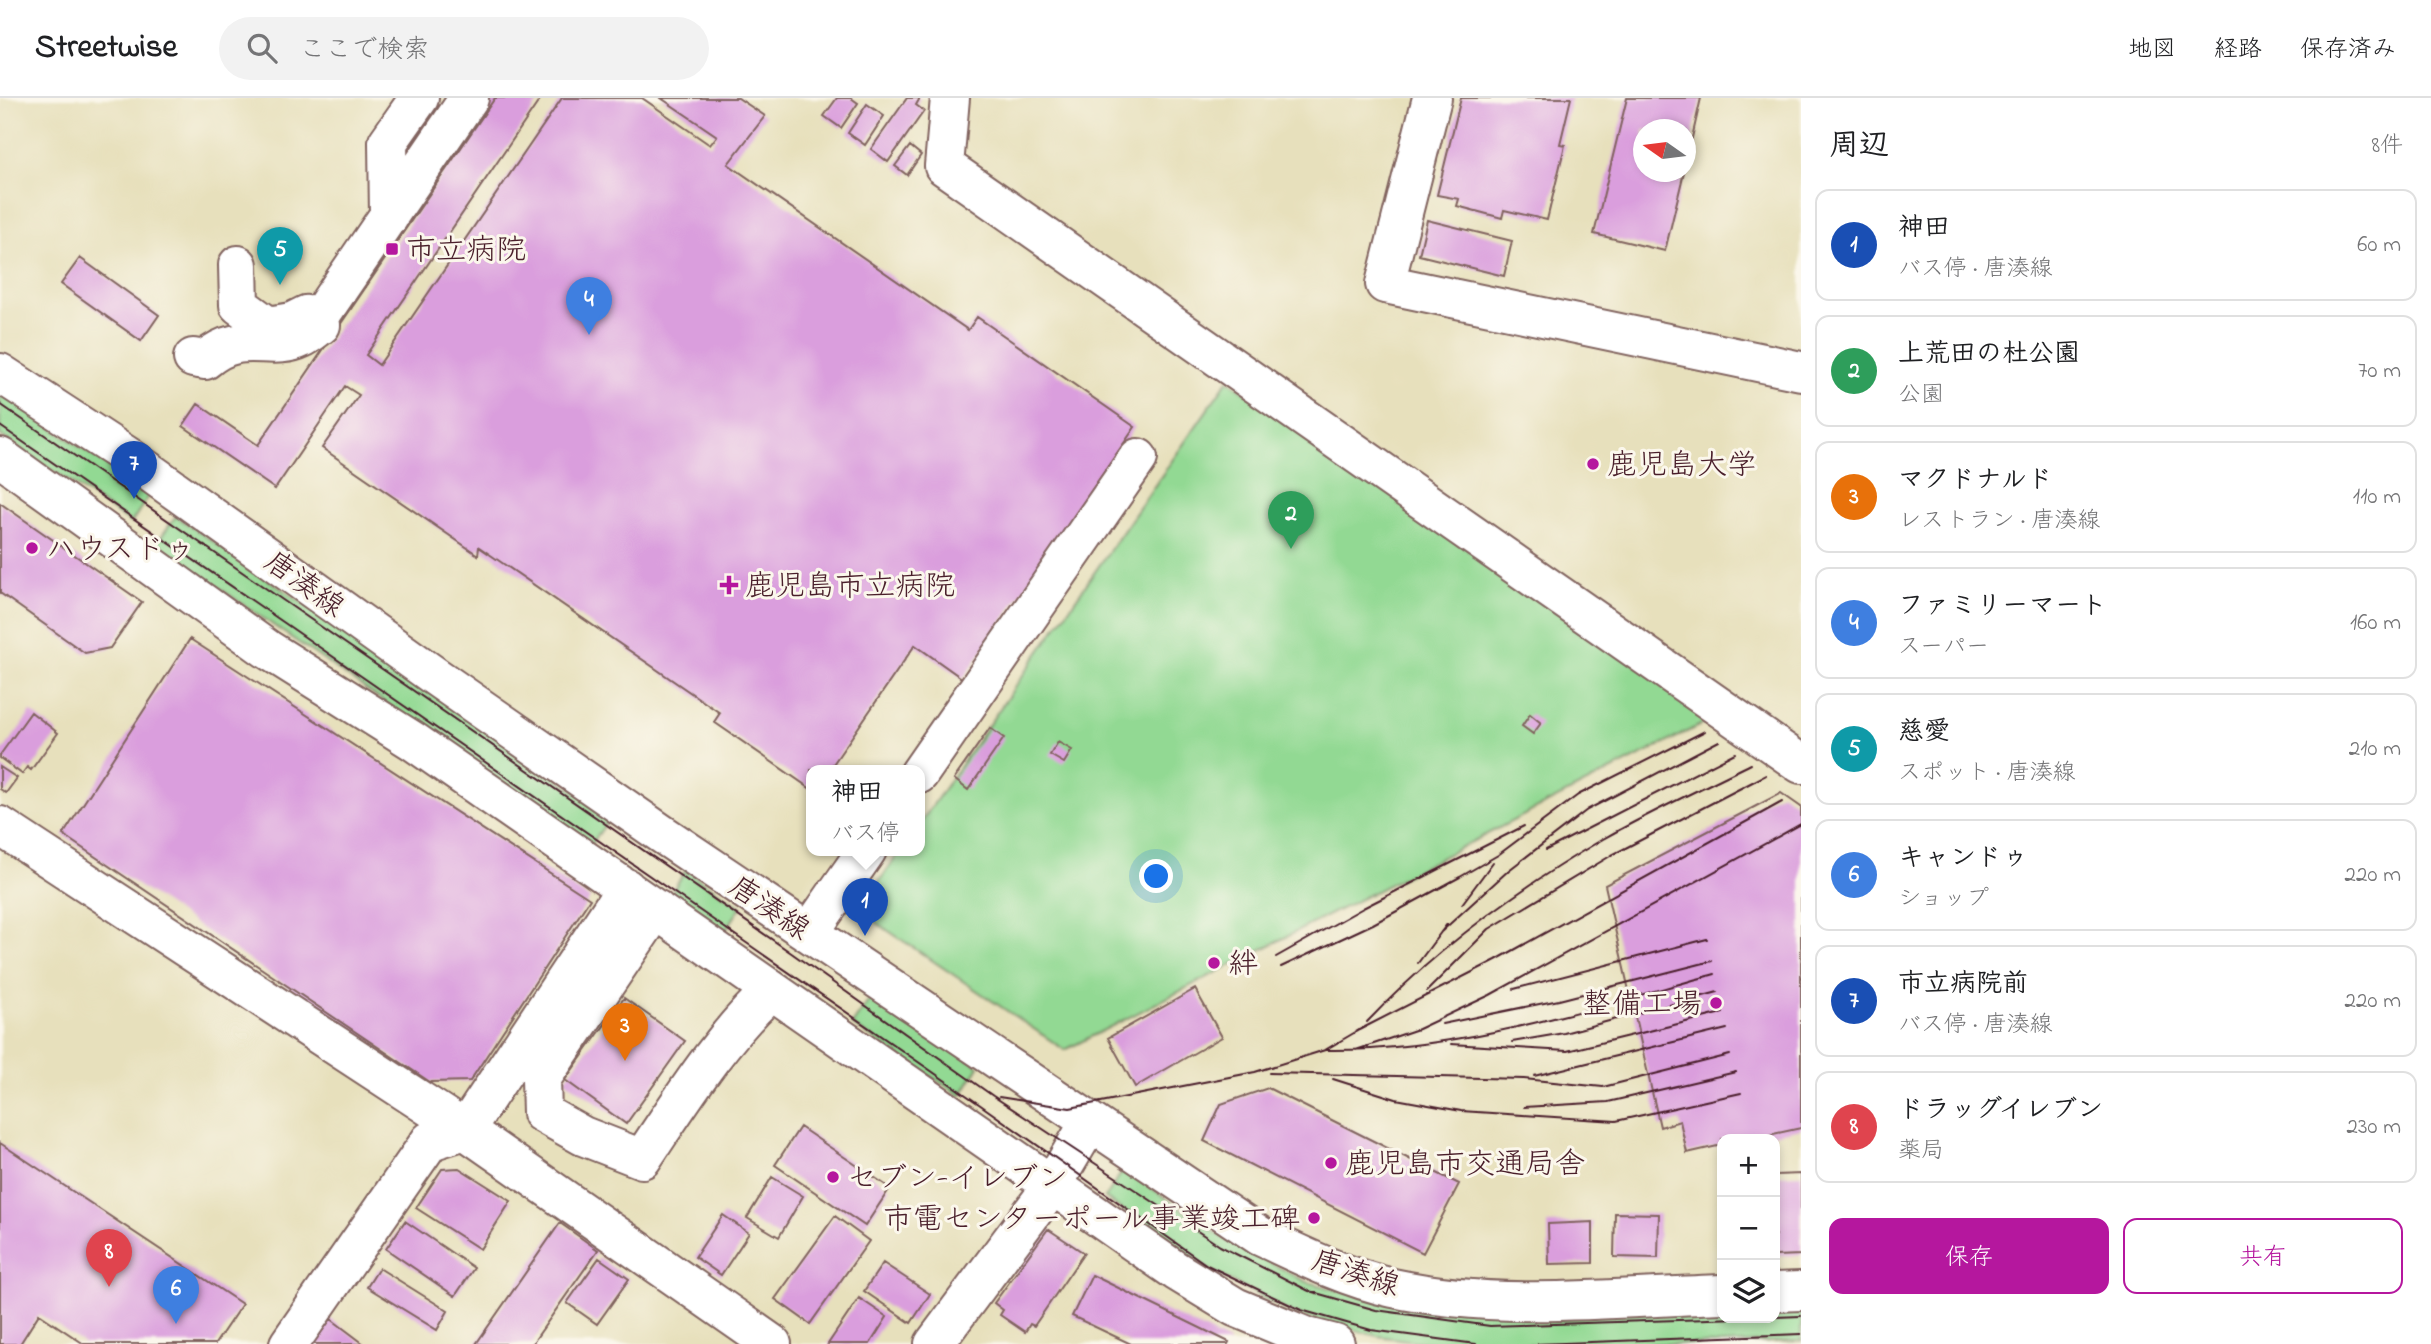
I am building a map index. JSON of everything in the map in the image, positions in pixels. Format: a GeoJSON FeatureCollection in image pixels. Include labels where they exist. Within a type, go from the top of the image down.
{"type":"FeatureCollection","features":[{"type":"Feature","properties":{"kind":"street"},"geometry":{"type":"LineString","coordinates":[[389,217],[388,142],[419,98]]}},
{"type":"Feature","properties":{"kind":"street"},"geometry":{"type":"LineString","coordinates":[[316,322],[469,98]]}},
{"type":"Feature","properties":{"kind":"street"},"geometry":{"type":"LineString","coordinates":[[950,98],[944,166],[1801,764]]}},
{"type":"Feature","properties":{"kind":"street"},"geometry":{"type":"LineString","coordinates":[[1432,98],[1385,284],[1801,371]]}},
{"type":"Feature","properties":{"kind":"street"},"geometry":{"type":"LineString","coordinates":[[193,358],[205,360],[218,349],[242,342],[287,342],[302,338],[321,325],[306,315],[292,322],[268,326],[239,305],[238,265]]}},
{"type":"Feature","properties":{"kind":"street","name":"唐湊線"},"geometry":{"type":"LineString","coordinates":[[0,373],[130,458],[436,677],[809,933],[1260,1236],[1316,1262],[1393,1288],[1495,1302],[1717,1294]]}},
{"type":"Feature","properties":{"kind":"street"},"geometry":{"type":"LineString","coordinates":[[0,457],[267,649],[413,741],[1176,1270],[1235,1307],[1307,1337],[1335,1344]]}},
{"type":"Feature","properties":{"kind":"street"},"geometry":{"type":"LineString","coordinates":[[925,765],[1138,458]]}},
{"type":"Feature","properties":{"kind":"street"},"geometry":{"type":"LineString","coordinates":[[0,826],[465,1130],[772,1344]]}},
{"type":"Feature","properties":{"kind":"street"},"geometry":{"type":"LineString","coordinates":[[809,933],[863,856]]}},
{"type":"Feature","properties":{"kind":"street"},"geometry":{"type":"LineString","coordinates":[[641,899],[541,1079],[542,1113],[583,1136],[642,1159],[700,1073],[751,1009],[771,991]]}},
{"type":"Feature","properties":{"kind":"street"},"geometry":{"type":"LineString","coordinates":[[289,1344],[430,1141],[465,1130],[641,899]]}},
{"type":"Feature","properties":{"kind":"street"},"geometry":{"type":"LineString","coordinates":[[934,1344],[1052,1186],[1090,1122]]}},
{"type":"Feature","properties":{"kind":"street"},"geometry":{"type":"LineString","coordinates":[[1780,1292],[1801,1291]]}},
{"type":"Feature","properties":{"kind":"green space"},"geometry":{"type":"Polygon","coordinates":[[[1228,380],[1714,718],[1065,1050],[859,911],[897,856],[925,856],[925,816],[1228,380]]]}},
{"type":"Feature","properties":{"kind":"green space"},"geometry":{"type":"Polygon","coordinates":[[[0,393],[150,494],[131,523],[0,435],[0,393]]]}},
{"type":"Feature","properties":{"kind":"green space"},"geometry":{"type":"Polygon","coordinates":[[[176,516],[611,816],[591,845],[156,544],[176,516]]]}},
{"type":"Feature","properties":{"kind":"green space"},"geometry":{"type":"Polygon","coordinates":[[[686,870],[741,907],[722,936],[667,899],[686,870]]]}},
{"type":"Feature","properties":{"kind":"green space"},"geometry":{"type":"Polygon","coordinates":[[[872,996],[979,1066],[961,1096],[852,1025],[872,996]]]}},
{"type":"Feature","properties":{"kind":"green space"},"geometry":{"type":"Polygon","coordinates":[[[1124,1169],[1226,1240],[1307,1282],[1383,1302],[1717,1309],[1717,1323],[1780,1323],[1780,1307],[1801,1306],[1801,1341],[1724,1344],[1436,1344],[1377,1336],[1293,1314],[1208,1269],[1105,1198],[1124,1169]]]}},
{"type":"Feature","properties":{"kind":"building"},"geometry":{"type":"Polygon","coordinates":[[[495,98],[541,98],[366,355],[379,365],[562,98],[642,98],[710,145],[717,136],[661,98],[738,98],[765,116],[728,164],[968,330],[977,317],[1135,427],[963,679],[915,645],[832,765],[806,765],[806,786],[714,722],[720,713],[479,547],[478,555],[322,448],[359,395],[345,386],[275,489],[183,426],[198,404],[258,445],[495,98]]]}},
{"type":"Feature","properties":{"kind":"building"},"geometry":{"type":"Polygon","coordinates":[[[837,98],[851,98],[858,103],[841,128],[824,116],[837,98]]]}},
{"type":"Feature","properties":{"kind":"building"},"geometry":{"type":"Polygon","coordinates":[[[907,98],[920,98],[916,105],[924,111],[888,162],[871,149],[907,98]]]}},
{"type":"Feature","properties":{"kind":"building"},"geometry":{"type":"Polygon","coordinates":[[[1461,98],[1571,98],[1560,144],[1565,145],[1547,220],[1504,210],[1502,218],[1457,206],[1459,199],[1437,195],[1461,98]]]}},
{"type":"Feature","properties":{"kind":"building"},"geometry":{"type":"Polygon","coordinates":[[[1627,98],[1701,98],[1696,120],[1633,119],[1633,182],[1682,182],[1665,251],[1594,234],[1627,98]]]}},
{"type":"Feature","properties":{"kind":"building"},"geometry":{"type":"Polygon","coordinates":[[[867,104],[884,116],[865,145],[848,133],[867,104]]]}},
{"type":"Feature","properties":{"kind":"building"},"geometry":{"type":"Polygon","coordinates":[[[910,146],[921,155],[907,175],[895,166],[910,146]]]}},
{"type":"Feature","properties":{"kind":"building"},"geometry":{"type":"Polygon","coordinates":[[[1427,220],[1512,241],[1504,276],[1419,255],[1427,220]]]}},
{"type":"Feature","properties":{"kind":"building"},"geometry":{"type":"Polygon","coordinates":[[[80,258],[159,315],[141,341],[61,284],[80,258]]]}},
{"type":"Feature","properties":{"kind":"building","name":"ハウスドゥ"},"geometry":{"type":"Polygon","coordinates":[[[0,503],[142,602],[110,648],[85,653],[0,593],[0,503]]]}},
{"type":"Feature","properties":{"kind":"building"},"geometry":{"type":"Polygon","coordinates":[[[190,639],[590,899],[470,1081],[430,1082],[63,835],[190,639]]]}},
{"type":"Feature","properties":{"kind":"building"},"geometry":{"type":"Polygon","coordinates":[[[31,712],[58,733],[31,770],[27,767],[22,774],[0,758],[0,755],[31,712]]]}},
{"type":"Feature","properties":{"kind":"building"},"geometry":{"type":"Polygon","coordinates":[[[1530,714],[1541,723],[1533,734],[1522,726],[1530,714]]]}},
{"type":"Feature","properties":{"kind":"building"},"geometry":{"type":"Polygon","coordinates":[[[990,728],[1004,738],[968,790],[954,779],[990,728]]]}},
{"type":"Feature","properties":{"kind":"building"},"geometry":{"type":"Polygon","coordinates":[[[1058,742],[1072,750],[1064,763],[1050,755],[1058,742]]]}},
{"type":"Feature","properties":{"kind":"building"},"geometry":{"type":"Polygon","coordinates":[[[0,767],[17,778],[6,793],[0,789],[0,767]]]}},
{"type":"Feature","properties":{"kind":"building","name":"整備工場"},"geometry":{"type":"Polygon","coordinates":[[[1781,793],[1801,807],[1801,1128],[1773,1134],[1717,1134],[1717,1146],[1687,1153],[1680,1121],[1660,1127],[1605,885],[1781,793]]]}},
{"type":"Feature","properties":{"kind":"building"},"geometry":{"type":"Polygon","coordinates":[[[1195,989],[1222,1037],[1135,1087],[1108,1038],[1195,989]]]}},
{"type":"Feature","properties":{"kind":"building"},"geometry":{"type":"Polygon","coordinates":[[[624,998],[685,1041],[626,1124],[565,1080],[624,998]]]}},
{"type":"Feature","properties":{"kind":"building","name":"鹿児島市交通局舎"},"geometry":{"type":"Polygon","coordinates":[[[1268,1088],[1459,1184],[1423,1253],[1204,1141],[1221,1104],[1268,1088]]]}},
{"type":"Feature","properties":{"kind":"building","name":"セブン-イレブン"},"geometry":{"type":"Polygon","coordinates":[[[800,1127],[890,1188],[865,1226],[775,1165],[800,1127]]]}},
{"type":"Feature","properties":{"kind":"building"},"geometry":{"type":"Polygon","coordinates":[[[0,1143],[242,1304],[215,1344],[84,1344],[39,1314],[20,1344],[0,1344],[0,1143]]]}},
{"type":"Feature","properties":{"kind":"building"},"geometry":{"type":"Polygon","coordinates":[[[459,1168],[511,1201],[480,1249],[416,1208],[442,1169],[459,1168]]]}},
{"type":"Feature","properties":{"kind":"building"},"geometry":{"type":"Polygon","coordinates":[[[1801,1174],[1801,1255],[1780,1256],[1780,1175],[1801,1174]]]}},
{"type":"Feature","properties":{"kind":"building"},"geometry":{"type":"Polygon","coordinates":[[[772,1177],[803,1196],[779,1237],[747,1218],[772,1177]]]}},
{"type":"Feature","properties":{"kind":"building"},"geometry":{"type":"Polygon","coordinates":[[[1615,1213],[1659,1214],[1658,1258],[1614,1257],[1615,1213]]]}},
{"type":"Feature","properties":{"kind":"building"},"geometry":{"type":"Polygon","coordinates":[[[723,1215],[749,1233],[721,1275],[695,1257],[723,1215]]]}},
{"type":"Feature","properties":{"kind":"building"},"geometry":{"type":"Polygon","coordinates":[[[835,1216],[869,1241],[810,1324],[775,1299],[835,1216]]]}},
{"type":"Feature","properties":{"kind":"building"},"geometry":{"type":"Polygon","coordinates":[[[405,1221],[474,1268],[455,1296],[386,1249],[405,1221]]]}},
{"type":"Feature","properties":{"kind":"building"},"geometry":{"type":"Polygon","coordinates":[[[1593,1222],[1593,1263],[1549,1264],[1548,1224],[1593,1222]]]}},
{"type":"Feature","properties":{"kind":"building"},"geometry":{"type":"Polygon","coordinates":[[[560,1223],[598,1250],[532,1344],[476,1344],[560,1223]]]}},
{"type":"Feature","properties":{"kind":"building"},"geometry":{"type":"Polygon","coordinates":[[[1048,1229],[1084,1253],[1034,1326],[1030,1324],[1025,1332],[1000,1315],[1003,1310],[994,1303],[1048,1229]]]}},
{"type":"Feature","properties":{"kind":"building"},"geometry":{"type":"Polygon","coordinates":[[[599,1258],[629,1279],[597,1324],[567,1303],[599,1258]]]}},
{"type":"Feature","properties":{"kind":"building"},"geometry":{"type":"Polygon","coordinates":[[[883,1263],[930,1294],[911,1323],[864,1291],[883,1263]]]}},
{"type":"Feature","properties":{"kind":"building"},"geometry":{"type":"Polygon","coordinates":[[[379,1268],[448,1311],[437,1330],[367,1287],[379,1268]]]}},
{"type":"Feature","properties":{"kind":"building"},"geometry":{"type":"Polygon","coordinates":[[[1092,1275],[1229,1342],[1131,1344],[1072,1316],[1092,1275]]]}},
{"type":"Feature","properties":{"kind":"building"},"geometry":{"type":"Polygon","coordinates":[[[859,1298],[887,1317],[870,1344],[828,1344],[859,1298]]]}},
{"type":"Feature","properties":{"kind":"building"},"geometry":{"type":"Polygon","coordinates":[[[331,1319],[364,1344],[312,1344],[331,1319]]]}},
{"type":"Feature","properties":{"kind":"tram line"},"geometry":{"type":"LineString","coordinates":[[0,404],[993,1096],[1220,1246],[1309,1291],[1376,1310],[1490,1326],[1717,1319]]}},
{"type":"Feature","properties":{"kind":"tram line"},"geometry":{"type":"LineString","coordinates":[[0,426],[1207,1265],[1301,1310],[1371,1330],[1476,1344]]}},
{"type":"Feature","properties":{"kind":"tram line"},"geometry":{"type":"LineString","coordinates":[[1281,967],[1373,924],[1460,877],[1498,855],[1578,795],[1705,731]]}},
{"type":"Feature","properties":{"kind":"tram line"},"geometry":{"type":"LineString","coordinates":[[1441,932],[1509,870],[1587,810],[1719,741]]}},
{"type":"Feature","properties":{"kind":"tram line"},"geometry":{"type":"LineString","coordinates":[[1546,850],[1735,753]]}},
{"type":"Feature","properties":{"kind":"tram line"},"geometry":{"type":"LineString","coordinates":[[1367,1022],[1449,945],[1539,879],[1621,829],[1751,764]]}},
{"type":"Feature","properties":{"kind":"tram line"},"geometry":{"type":"LineString","coordinates":[[1427,991],[1489,929],[1612,855],[1766,775]]}},
{"type":"Feature","properties":{"kind":"tram line"},"geometry":{"type":"LineString","coordinates":[[999,1097],[1070,1108],[1255,1072],[1325,1050],[1496,960],[1782,802]]}},
{"type":"Feature","properties":{"kind":"tram line"},"geometry":{"type":"LineString","coordinates":[[1356,1050],[1418,1029],[1490,995],[1801,824]]}},
{"type":"Feature","properties":{"kind":"tram line"},"geometry":{"type":"LineString","coordinates":[[1276,957],[1363,908],[1524,826]]}},
{"type":"Feature","properties":{"kind":"tram line"},"geometry":{"type":"LineString","coordinates":[[1462,904],[1493,862]]}},
{"type":"Feature","properties":{"kind":"tram line"},"geometry":{"type":"LineString","coordinates":[[1418,963],[1447,924]]}},
{"type":"Feature","properties":{"kind":"tram line"},"geometry":{"type":"LineString","coordinates":[[1514,989],[1707,939]]}},
{"type":"Feature","properties":{"kind":"tram line"},"geometry":{"type":"LineString","coordinates":[[1442,1024],[1559,1000],[1712,961]]}},
{"type":"Feature","properties":{"kind":"tram line"},"geometry":{"type":"LineString","coordinates":[[1325,1050],[1374,1049],[1473,1036],[1571,1014],[1715,974]]}},
{"type":"Feature","properties":{"kind":"tram line"},"geometry":{"type":"LineString","coordinates":[[1512,1042],[1564,1033],[1718,992]]}},
{"type":"Feature","properties":{"kind":"tram line"},"geometry":{"type":"LineString","coordinates":[[1451,1044],[1567,1051],[1723,1013]]}},
{"type":"Feature","properties":{"kind":"tram line"},"geometry":{"type":"LineString","coordinates":[[1534,1076],[1727,1029]]}},
{"type":"Feature","properties":{"kind":"tram line"},"geometry":{"type":"LineString","coordinates":[[1269,1073],[1524,1079],[1603,1087],[1730,1055]]}},
{"type":"Feature","properties":{"kind":"tram line"},"geometry":{"type":"LineString","coordinates":[[1524,1107],[1608,1102],[1736,1072]]}},
{"type":"Feature","properties":{"kind":"tram line"},"geometry":{"type":"LineString","coordinates":[[1333,1079],[1396,1099],[1461,1111],[1616,1121],[1741,1093]]}},
{"type":"Feature","properties":{"kind":"tram line"},"geometry":{"type":"LineString","coordinates":[[1780,1317],[1801,1316]]}},
{"type":"Feature","properties":{"kind":"tram line"},"geometry":{"type":"LineString","coordinates":[[1538,1344],[1801,1334]]}},
{"type":"Feature","properties":{"kind":"place","name":"市立病院"},"geometry":{"type":"Point","coordinates":[392,249]}},
{"type":"Feature","properties":{"kind":"place","name":"慈愛"},"geometry":{"type":"Point","coordinates":[280,285]}},
{"type":"Feature","properties":{"kind":"place","name":"ファミリーマート"},"geometry":{"type":"Point","coordinates":[589,335]}},
{"type":"Feature","properties":{"kind":"place","name":"鹿児島大学"},"geometry":{"type":"Point","coordinates":[1593,464]}},
{"type":"Feature","properties":{"kind":"place","name":"市立病院前"},"geometry":{"type":"Point","coordinates":[134,499]}},
{"type":"Feature","properties":{"kind":"place","name":"ハウスドゥ"},"geometry":{"type":"Point","coordinates":[32,548]}},
{"type":"Feature","properties":{"kind":"place","name":"上荒田の杜公園"},"geometry":{"type":"Point","coordinates":[1291,549]}},
{"type":"Feature","properties":{"kind":"place","name":"鹿児島市立病院"},"geometry":{"type":"Point","coordinates":[729,585]}},
{"type":"Feature","properties":{"kind":"place","name":"神田"},"geometry":{"type":"Point","coordinates":[865,936]}},
{"type":"Feature","properties":{"kind":"place","name":"絆"},"geometry":{"type":"Point","coordinates":[1214,963]}},
{"type":"Feature","properties":{"kind":"place","name":"整備工場"},"geometry":{"type":"Point","coordinates":[1716,1003]}},
{"type":"Feature","properties":{"kind":"place","name":"マクドナルド"},"geometry":{"type":"Point","coordinates":[625,1061]}},
{"type":"Feature","properties":{"kind":"place","name":"鹿児島市交通局舎"},"geometry":{"type":"Point","coordinates":[1331,1163]}},
{"type":"Feature","properties":{"kind":"place","name":"セブン-イレブン"},"geometry":{"type":"Point","coordinates":[833,1177]}},
{"type":"Feature","properties":{"kind":"place","name":"市電センターポール事業竣工碑"},"geometry":{"type":"Point","coordinates":[1314,1218]}},
{"type":"Feature","properties":{"kind":"place","name":"ドラッグイレブン"},"geometry":{"type":"Point","coordinates":[109,1287]}},
{"type":"Feature","properties":{"kind":"place","name":"キャンドゥ"},"geometry":{"type":"Point","coordinates":[176,1324]}}]}
